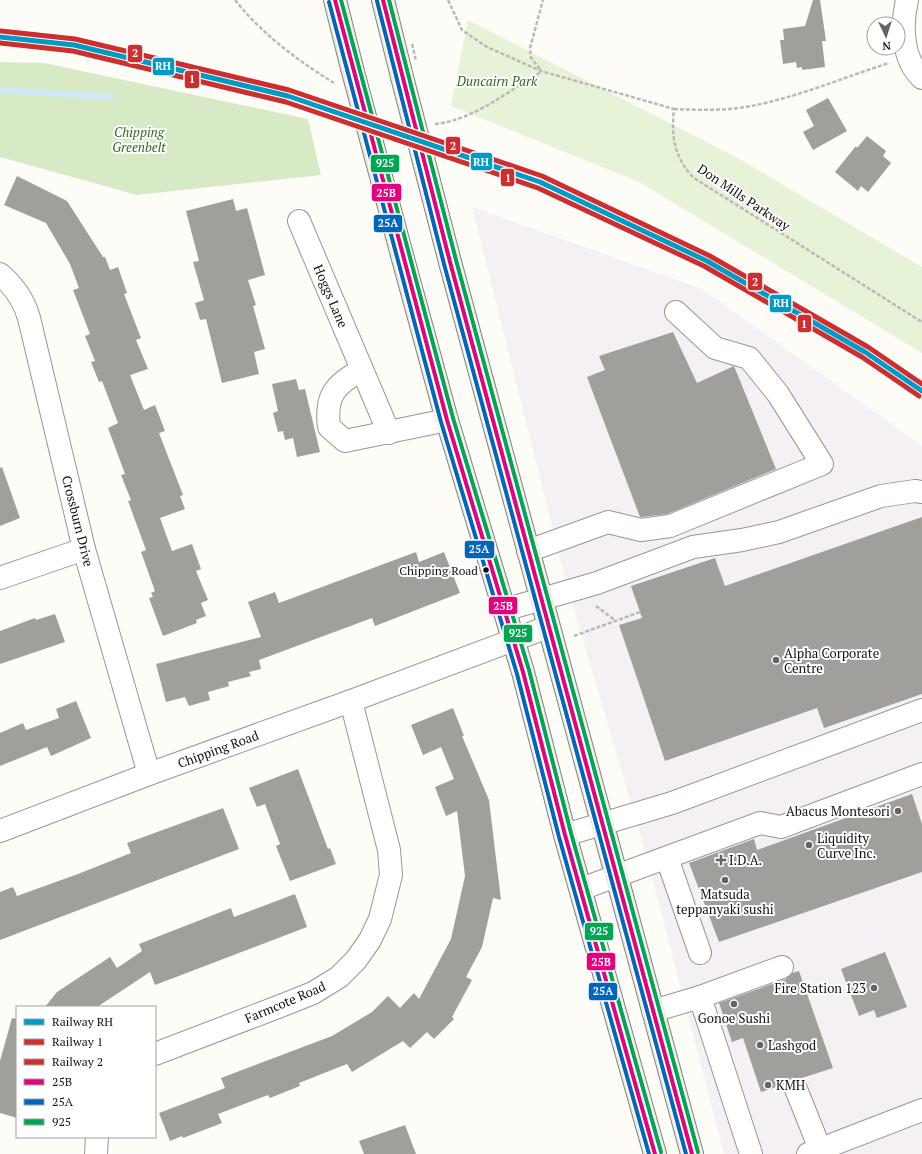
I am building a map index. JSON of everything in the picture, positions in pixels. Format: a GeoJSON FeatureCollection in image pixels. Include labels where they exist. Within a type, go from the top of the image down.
{"type":"FeatureCollection","features":[{"type":"Feature","properties":{"kind":"main road"},"geometry":{"type":"LineString","coordinates":[[335,0],[447,420],[513,640],[655,1154]]}},
{"type":"Feature","properties":{"kind":"main road"},"geometry":{"type":"LineString","coordinates":[[383,0],[450,262],[692,1154]]}},
{"type":"Feature","properties":{"kind":"street"},"geometry":{"type":"LineString","coordinates":[[907,0],[904,24],[905,46],[915,71],[922,78]]}},
{"type":"Feature","properties":{"kind":"street","name":"Hoggs Lane"},"geometry":{"type":"LineString","coordinates":[[299,221],[389,433]]}},
{"type":"Feature","properties":{"kind":"street","name":"Crossburn Drive"},"geometry":{"type":"LineString","coordinates":[[0,274],[15,290],[25,305],[29,318],[84,549],[148,774]]}},
{"type":"Feature","properties":{"kind":"street"},"geometry":{"type":"LineString","coordinates":[[528,551],[608,522],[641,530],[670,526],[822,464],[778,394],[749,358],[715,348],[676,312]]}},
{"type":"Feature","properties":{"kind":"street"},"geometry":{"type":"LineString","coordinates":[[362,370],[347,378],[334,390],[327,410],[329,427],[346,441],[447,420]]}},
{"type":"Feature","properties":{"kind":"street"},"geometry":{"type":"LineString","coordinates":[[504,610],[597,583],[693,547],[742,540],[779,532],[881,496],[915,491],[922,492]]}},
{"type":"Feature","properties":{"kind":"street"},"geometry":{"type":"LineString","coordinates":[[0,578],[84,549]]}},
{"type":"Feature","properties":{"kind":"street","name":"Chipping Road"},"geometry":{"type":"LineString","coordinates":[[0,831],[148,774],[351,701],[548,627]]}},
{"type":"Feature","properties":{"kind":"street","name":"Farmcote Road"},"geometry":{"type":"LineString","coordinates":[[156,1054],[313,993],[339,977],[356,960],[370,940],[380,920],[386,901],[391,875],[389,850],[351,701]]}},
{"type":"Feature","properties":{"kind":"street"},"geometry":{"type":"LineString","coordinates":[[566,835],[672,803],[922,710]]}},
{"type":"Feature","properties":{"kind":"street"},"geometry":{"type":"LineString","coordinates":[[581,889],[760,823],[781,827],[922,774]]}},
{"type":"Feature","properties":{"kind":"street"},"geometry":{"type":"LineString","coordinates":[[667,858],[700,953]]}},
{"type":"Feature","properties":{"kind":"street"},"geometry":{"type":"LineString","coordinates":[[653,1011],[700,997],[782,967]]}},
{"type":"Feature","properties":{"kind":"street"},"geometry":{"type":"LineString","coordinates":[[700,997],[751,1154]]}},
{"type":"Feature","properties":{"kind":"street"},"geometry":{"type":"LineString","coordinates":[[796,1089],[814,1152],[845,1147],[922,1110]]}},
{"type":"Feature","properties":{"kind":"street"},"geometry":{"type":"LineString","coordinates":[[96,1154],[97,1138]]}},
{"type":"Feature","properties":{"kind":"path"},"geometry":{"type":"LineString","coordinates":[[448,0],[458,24],[468,35],[487,47],[541,71],[674,109],[714,110],[750,106],[782,98],[908,56]]}},
{"type":"Feature","properties":{"kind":"path"},"geometry":{"type":"LineString","coordinates":[[541,71],[532,60],[530,51],[543,0]]}},
{"type":"Feature","properties":{"kind":"path","name":"Don Mills Parkway"},"geometry":{"type":"LineString","coordinates":[[674,109],[673,132],[676,152],[682,165],[694,178],[922,322]]}},
{"type":"Feature","properties":{"kind":"path"},"geometry":{"type":"LineString","coordinates":[[572,637],[640,612]]}},
{"type":"Feature","properties":{"kind":"shaded area"},"geometry":{"type":"Polygon","coordinates":[[[472,207],[702,289],[922,446],[922,1154],[724,1154],[646,854],[566,582],[472,207]]]}},
{"type":"Feature","properties":{"kind":"green space","name":"Duncairn Park"},"geometry":{"type":"Polygon","coordinates":[[[468,20],[736,157],[922,267],[922,353],[639,182],[451,106],[468,20]]]}},
{"type":"Feature","properties":{"kind":"green space","name":"Chipping Greenbelt"},"geometry":{"type":"Polygon","coordinates":[[[0,62],[44,63],[308,119],[321,175],[137,195],[0,157],[0,62]]]}},
{"type":"Feature","properties":{"kind":"building"},"geometry":{"type":"Polygon","coordinates":[[[813,0],[820,0],[826,41],[822,41],[825,67],[802,70],[802,67],[797,68],[796,62],[783,64],[780,40],[784,40],[783,29],[805,26],[813,0]]]}},
{"type":"Feature","properties":{"kind":"building"},"geometry":{"type":"Polygon","coordinates":[[[828,98],[847,131],[813,150],[803,132],[814,126],[806,110],[828,98]]]}},
{"type":"Feature","properties":{"kind":"building"},"geometry":{"type":"Polygon","coordinates":[[[867,136],[886,151],[883,156],[891,163],[868,192],[861,186],[858,191],[835,172],[856,146],[857,148],[867,136]]]}},
{"type":"Feature","properties":{"kind":"building"},"geometry":{"type":"Polygon","coordinates":[[[17,176],[67,201],[103,257],[105,257],[110,270],[118,267],[127,293],[124,294],[141,338],[136,340],[148,369],[130,375],[144,410],[155,405],[165,431],[159,433],[183,495],[180,496],[185,509],[160,518],[172,551],[192,544],[201,569],[196,571],[208,600],[201,603],[206,616],[196,620],[197,623],[163,636],[149,598],[153,597],[151,593],[155,591],[141,552],[146,550],[128,501],[131,500],[121,475],[125,474],[108,428],[118,423],[102,381],[99,382],[91,362],[95,361],[85,336],[90,334],[73,290],[79,288],[70,264],[46,223],[4,205],[17,176]]]}},
{"type":"Feature","properties":{"kind":"building"},"geometry":{"type":"Polygon","coordinates":[[[233,199],[236,211],[247,208],[265,275],[248,280],[256,305],[253,306],[265,349],[254,352],[259,374],[222,383],[206,319],[200,320],[195,303],[204,300],[193,262],[199,261],[186,211],[233,199]]]}},
{"type":"Feature","properties":{"kind":"building"},"geometry":{"type":"Polygon","coordinates":[[[673,332],[697,383],[734,366],[776,469],[667,514],[640,517],[587,377],[605,370],[599,356],[673,332]]]}},
{"type":"Feature","properties":{"kind":"building"},"geometry":{"type":"Polygon","coordinates":[[[296,379],[299,390],[305,389],[320,452],[297,457],[293,438],[285,440],[283,431],[278,432],[273,413],[278,411],[272,384],[296,379]]]}},
{"type":"Feature","properties":{"kind":"building"},"geometry":{"type":"Polygon","coordinates":[[[2,467],[20,518],[0,526],[0,468],[2,467]]]}},
{"type":"Feature","properties":{"kind":"building","name":"Alpha Corporate Centre"},"geometry":{"type":"Polygon","coordinates":[[[922,517],[922,694],[824,728],[817,708],[665,761],[619,625],[642,618],[631,586],[715,558],[725,586],[922,517]]]}},
{"type":"Feature","properties":{"kind":"building"},"geometry":{"type":"Polygon","coordinates":[[[416,552],[419,562],[444,552],[460,593],[375,626],[372,618],[259,660],[261,669],[249,672],[251,676],[228,682],[229,686],[208,692],[210,700],[189,706],[185,697],[166,702],[156,664],[261,637],[248,602],[275,592],[279,603],[416,552]]]}},
{"type":"Feature","properties":{"kind":"building"},"geometry":{"type":"Polygon","coordinates":[[[55,614],[65,642],[0,664],[0,631],[35,618],[36,620],[55,614]]]}},
{"type":"Feature","properties":{"kind":"building"},"geometry":{"type":"Polygon","coordinates":[[[76,701],[91,738],[51,756],[47,747],[0,766],[0,733],[23,723],[26,730],[59,718],[56,709],[76,701]]]}},
{"type":"Feature","properties":{"kind":"building"},"geometry":{"type":"Polygon","coordinates":[[[453,708],[464,736],[462,736],[489,800],[501,900],[493,898],[482,947],[466,977],[472,980],[452,1017],[454,1019],[434,1039],[427,1032],[410,1048],[403,1041],[352,1072],[347,1064],[299,1083],[300,1086],[270,1098],[268,1095],[218,1114],[222,1123],[183,1138],[182,1136],[170,1141],[159,1113],[225,1088],[221,1078],[332,1036],[372,1012],[388,996],[400,1008],[414,993],[419,999],[451,939],[465,876],[457,811],[446,816],[435,787],[454,779],[441,747],[423,755],[411,725],[453,708]]]}},
{"type":"Feature","properties":{"kind":"building"},"geometry":{"type":"Polygon","coordinates":[[[298,769],[328,849],[330,848],[336,864],[290,881],[276,846],[280,844],[265,804],[257,807],[249,788],[298,769]]]}},
{"type":"Feature","properties":{"kind":"building"},"geometry":{"type":"Polygon","coordinates":[[[912,794],[922,824],[922,872],[719,942],[689,863],[754,839],[757,850],[912,794]]]}},
{"type":"Feature","properties":{"kind":"building"},"geometry":{"type":"Polygon","coordinates":[[[223,808],[239,849],[0,940],[0,892],[13,887],[17,896],[78,874],[131,853],[127,843],[223,808]]]}},
{"type":"Feature","properties":{"kind":"building"},"geometry":{"type":"Polygon","coordinates":[[[295,894],[307,927],[155,985],[150,972],[99,1006],[46,1006],[57,992],[110,957],[117,968],[142,951],[139,944],[231,908],[234,917],[295,894]]]}},
{"type":"Feature","properties":{"kind":"building","name":"Fire Station 123"},"geometry":{"type":"Polygon","coordinates":[[[885,952],[907,1007],[877,1018],[874,1010],[859,1016],[841,969],[885,952]]]}},
{"type":"Feature","properties":{"kind":"building"},"geometry":{"type":"Polygon","coordinates":[[[799,971],[833,1068],[802,1078],[792,1077],[785,1084],[761,1092],[743,1038],[732,1042],[719,1003],[786,979],[792,973],[799,971]]]}},
{"type":"Feature","properties":{"kind":"building"},"geometry":{"type":"Polygon","coordinates":[[[12,1018],[16,1019],[16,1118],[0,1113],[0,1061],[12,1018]]]}},
{"type":"Feature","properties":{"kind":"building"},"geometry":{"type":"Polygon","coordinates":[[[405,1125],[416,1154],[364,1154],[359,1141],[405,1125]]]}},
{"type":"Feature","properties":{"kind":"waterway"},"geometry":{"type":"LineString","coordinates":[[0,90],[111,97]]}},
{"type":"Feature","properties":{"kind":"rail line","name":"2"},"geometry":{"type":"LineString","coordinates":[[1,31],[75,39],[289,90],[542,176],[710,256],[868,347],[922,384]]}},
{"type":"Feature","properties":{"kind":"rail line","name":"RH"},"geometry":{"type":"LineString","coordinates":[[0,37],[74,45],[288,96],[540,182],[707,261],[865,352],[922,391]]}},
{"type":"Feature","properties":{"kind":"rail line","name":"1"},"geometry":{"type":"LineString","coordinates":[[0,43],[73,51],[286,102],[538,188],[704,266],[862,357],[919,396]]}},
{"type":"Feature","properties":{"kind":"transit line","name":"25B"},"geometry":{"type":"LineString","coordinates":[[335,0],[447,420],[523,672],[565,835],[655,1154]]}},
{"type":"Feature","properties":{"kind":"transit line","name":"925"},"geometry":{"type":"LineString","coordinates":[[341,0],[453,418],[529,670],[571,833],[661,1152]]}},
{"type":"Feature","properties":{"kind":"transit line","name":"25B"},"geometry":{"type":"LineString","coordinates":[[383,0],[450,262],[692,1154]]}},
{"type":"Feature","properties":{"kind":"transit line","name":"925"},"geometry":{"type":"LineString","coordinates":[[389,0],[456,260],[698,1152]]}},
{"type":"Feature","properties":{"kind":"transit line","name":"25A"},"geometry":{"type":"LineString","coordinates":[[377,1],[444,264],[686,1154]]}},
{"type":"Feature","properties":{"kind":"transit line","name":"25A"},"geometry":{"type":"LineString","coordinates":[[329,2],[441,422],[517,674],[559,837],[649,1154]]}},
{"type":"Feature","properties":{"kind":"place","name":"Chipping Road"},"geometry":{"type":"Point","coordinates":[486,570]}},
{"type":"Feature","properties":{"kind":"place","name":"Alpha Corporate Centre"},"geometry":{"type":"Point","coordinates":[776,660]}},
{"type":"Feature","properties":{"kind":"place","name":"Abacus Montesori"},"geometry":{"type":"Point","coordinates":[898,811]}},
{"type":"Feature","properties":{"kind":"place","name":"Liquidity Curve Inc."},"geometry":{"type":"Point","coordinates":[809,845]}},
{"type":"Feature","properties":{"kind":"place","name":"I.D.A."},"geometry":{"type":"Point","coordinates":[721,860]}},
{"type":"Feature","properties":{"kind":"place","name":"Matsuda teppanyaki sushi"},"geometry":{"type":"Point","coordinates":[725,880]}},
{"type":"Feature","properties":{"kind":"place","name":"Fire Station 123"},"geometry":{"type":"Point","coordinates":[874,988]}},
{"type":"Feature","properties":{"kind":"place","name":"Gonoe Sushi"},"geometry":{"type":"Point","coordinates":[734,1004]}},
{"type":"Feature","properties":{"kind":"place","name":"Lashgod"},"geometry":{"type":"Point","coordinates":[760,1045]}},
{"type":"Feature","properties":{"kind":"place","name":"KMH"},"geometry":{"type":"Point","coordinates":[768,1085]}}]}
